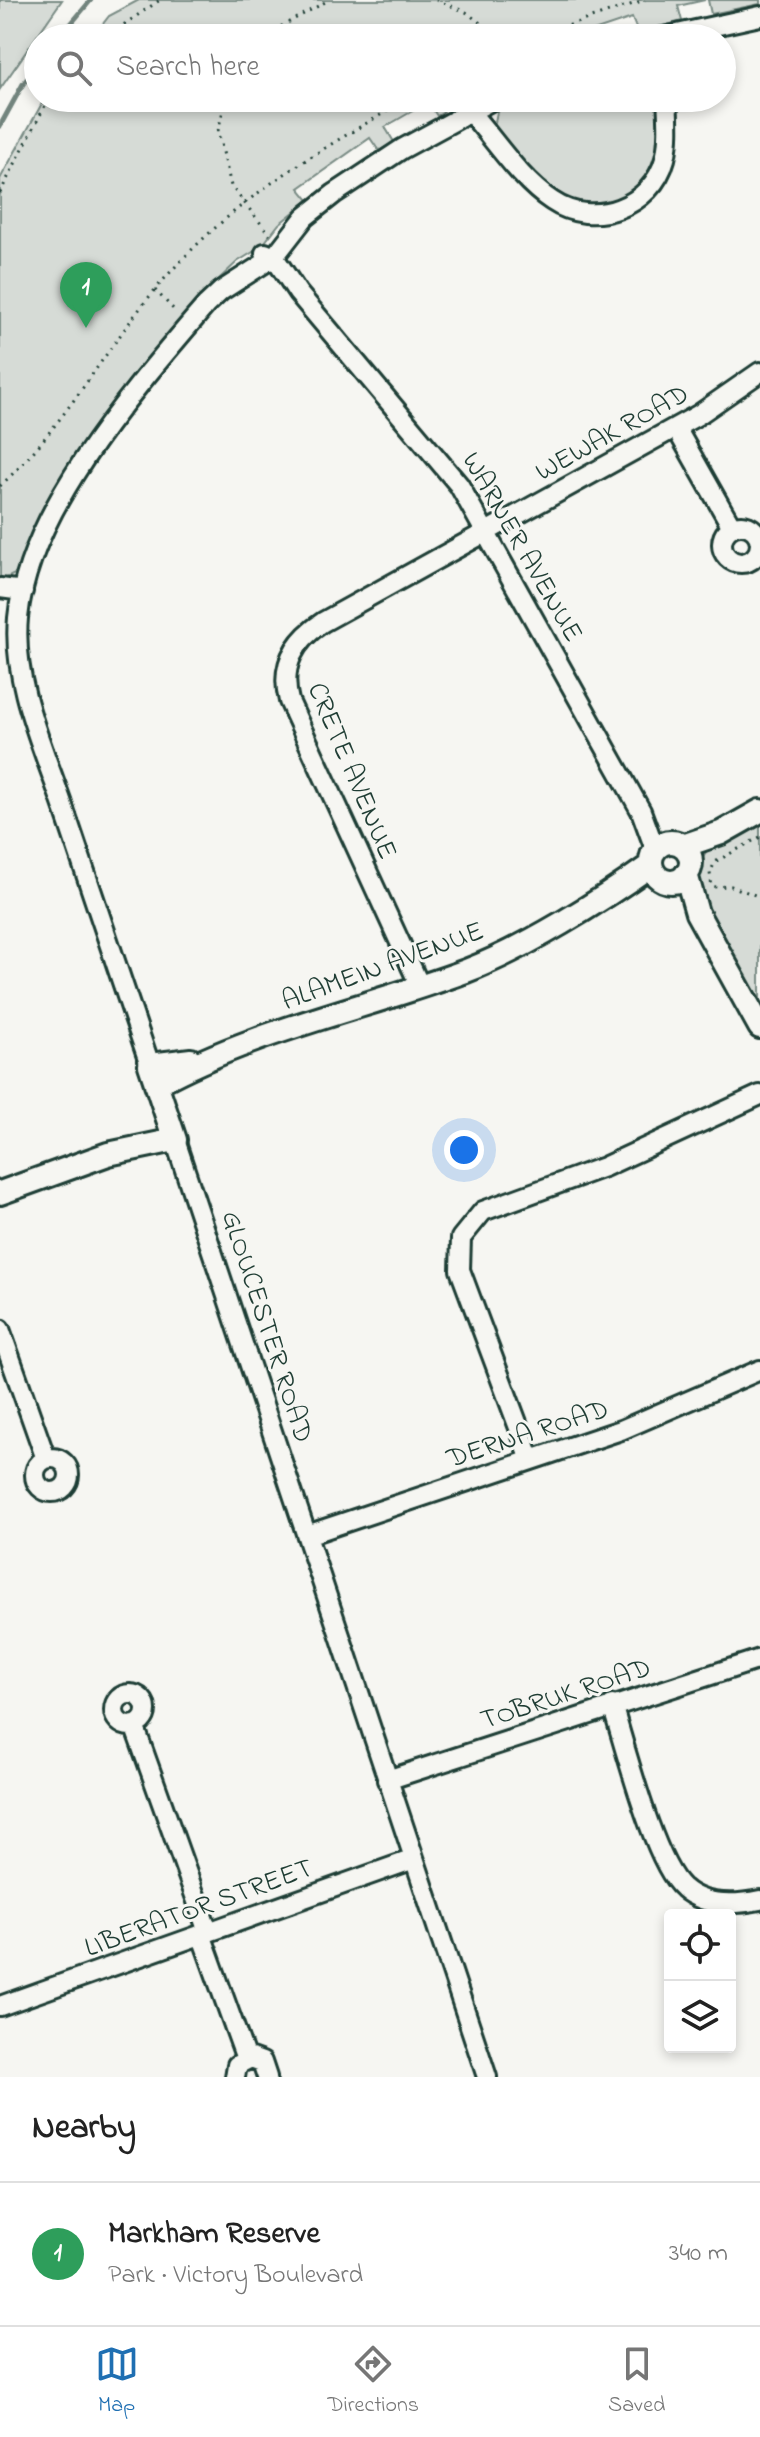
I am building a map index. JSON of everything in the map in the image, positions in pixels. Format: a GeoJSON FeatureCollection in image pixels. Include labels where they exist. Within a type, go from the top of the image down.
{"type":"FeatureCollection","features":[{"type":"Feature","properties":{"kind":"street"},"geometry":{"type":"LineString","coordinates":[[723,24],[760,16]]}},
{"type":"Feature","properties":{"kind":"street","name":"GLOUCESTER ROAD"},"geometry":{"type":"LineString","coordinates":[[467,112],[370,169],[305,217],[269,253],[237,269],[122,406],[85,460],[44,532],[23,591],[9,615],[25,690],[487,2077]]}},
{"type":"Feature","properties":{"kind":"street"},"geometry":{"type":"LineString","coordinates":[[470,112],[545,196],[568,209],[594,214],[626,206],[653,184],[667,149],[667,112]]}},
{"type":"Feature","properties":{"kind":"street","name":"WARNER AVENUE"},"geometry":{"type":"LineString","coordinates":[[269,253],[298,293],[439,459],[486,532],[760,1027]]}},
{"type":"Feature","properties":{"kind":"street","name":"WEWAK ROAD"},"geometry":{"type":"LineString","coordinates":[[486,532],[676,428],[760,372]]}},
{"type":"Feature","properties":{"kind":"street"},"geometry":{"type":"LineString","coordinates":[[676,428],[732,527]]}},
{"type":"Feature","properties":{"kind":"street","name":"CRETE AVENUE"},"geometry":{"type":"LineString","coordinates":[[420,986],[289,701],[286,676],[293,651],[308,632],[486,532]]}},
{"type":"Feature","properties":{"kind":"street"},"geometry":{"type":"LineString","coordinates":[[0,588],[23,591]]}},
{"type":"Feature","properties":{"kind":"street","name":"ALAMEIN AVENUE"},"geometry":{"type":"LineString","coordinates":[[153,1074],[480,965],[760,811]]}},
{"type":"Feature","properties":{"kind":"street"},"geometry":{"type":"LineString","coordinates":[[531,1460],[460,1270],[459,1249],[466,1227],[495,1204],[604,1167],[760,1095]]}},
{"type":"Feature","properties":{"kind":"street"},"geometry":{"type":"LineString","coordinates":[[0,1193],[173,1133]]}},
{"type":"Feature","properties":{"kind":"street"},"geometry":{"type":"LineString","coordinates":[[0,1329],[46,1459]]}},
{"type":"Feature","properties":{"kind":"street","name":"DERNA ROAD"},"geometry":{"type":"LineString","coordinates":[[307,1535],[658,1416],[760,1370]]}},
{"type":"Feature","properties":{"kind":"street","name":"TOBRUK ROAD"},"geometry":{"type":"LineString","coordinates":[[387,1780],[760,1659]]}},
{"type":"Feature","properties":{"kind":"street"},"geometry":{"type":"LineString","coordinates":[[612,1705],[658,1845],[675,1879],[705,1900],[738,1904],[760,1900]]}},
{"type":"Feature","properties":{"kind":"street"},"geometry":{"type":"LineString","coordinates":[[134,1725],[246,2059]]}},
{"type":"Feature","properties":{"kind":"street","name":"LIBERATOR STREET"},"geometry":{"type":"LineString","coordinates":[[1,2003],[414,1859]]}},
{"type":"Feature","properties":{"kind":"street"},"geometry":{"type":"LineString","coordinates":[[235,2077],[237,2065],[246,2059],[262,2062],[267,2077]]}},
{"type":"Feature","properties":{"kind":"path"},"geometry":{"type":"LineString","coordinates":[[125,24],[160,0]]}},
{"type":"Feature","properties":{"kind":"path"},"geometry":{"type":"LineString","coordinates":[[285,24],[329,0]]}},
{"type":"Feature","properties":{"kind":"path"},"geometry":{"type":"LineString","coordinates":[[436,0],[466,12],[482,24]]}},
{"type":"Feature","properties":{"kind":"path"},"geometry":{"type":"LineString","coordinates":[[573,24],[645,0]]}},
{"type":"Feature","properties":{"kind":"path"},"geometry":{"type":"LineString","coordinates":[[0,193],[42,112]]}},
{"type":"Feature","properties":{"kind":"path"},"geometry":{"type":"LineString","coordinates":[[222,112],[220,143],[231,186],[269,253]]}},
{"type":"Feature","properties":{"kind":"path"},"geometry":{"type":"LineString","coordinates":[[0,486],[27,459],[155,290],[194,247],[243,203],[306,157],[385,112]]}},
{"type":"Feature","properties":{"kind":"path"},"geometry":{"type":"LineString","coordinates":[[155,290],[189,325]]}},
{"type":"Feature","properties":{"kind":"path"},"geometry":{"type":"LineString","coordinates":[[760,837],[715,862],[710,873],[712,887],[731,886],[760,897]]}},
{"type":"Feature","properties":{"kind":"shaded area"},"geometry":{"type":"Polygon","coordinates":[[[0,0],[62,0],[45,24],[24,24],[24,55],[0,89],[0,0]]]}},
{"type":"Feature","properties":{"kind":"shaded area"},"geometry":{"type":"Polygon","coordinates":[[[139,0],[705,0],[678,6],[682,21],[671,24],[634,24],[632,18],[614,24],[103,24],[109,16],[139,0]]]}},
{"type":"Feature","properties":{"kind":"shaded area"},"geometry":{"type":"Polygon","coordinates":[[[708,0],[760,0],[760,4],[711,14],[708,0]]]}},
{"type":"Feature","properties":{"kind":"shaded area"},"geometry":{"type":"Polygon","coordinates":[[[37,112],[411,112],[385,127],[394,142],[379,151],[370,138],[299,188],[309,200],[279,224],[261,247],[237,262],[218,280],[129,380],[76,454],[37,523],[17,573],[0,581],[0,179],[37,112]]]}},
{"type":"Feature","properties":{"kind":"shaded area"},"geometry":{"type":"Polygon","coordinates":[[[497,112],[660,112],[657,157],[652,170],[630,193],[607,205],[588,205],[569,199],[551,188],[519,158],[494,127],[497,112]]]}},
{"type":"Feature","properties":{"kind":"shaded area"},"geometry":{"type":"Polygon","coordinates":[[[760,821],[760,1007],[700,898],[694,870],[708,849],[760,821]]]}},
{"type":"Feature","properties":{"kind":"waterway"},"geometry":{"type":"LineString","coordinates":[[71,24],[91,0]]}},
{"type":"Feature","properties":{"kind":"waterway"},"geometry":{"type":"LineString","coordinates":[[0,126],[24,83]]}},
{"type":"Feature","properties":{"kind":"place","name":"Markham Reserve"},"geometry":{"type":"Point","coordinates":[86,328]}}]}
